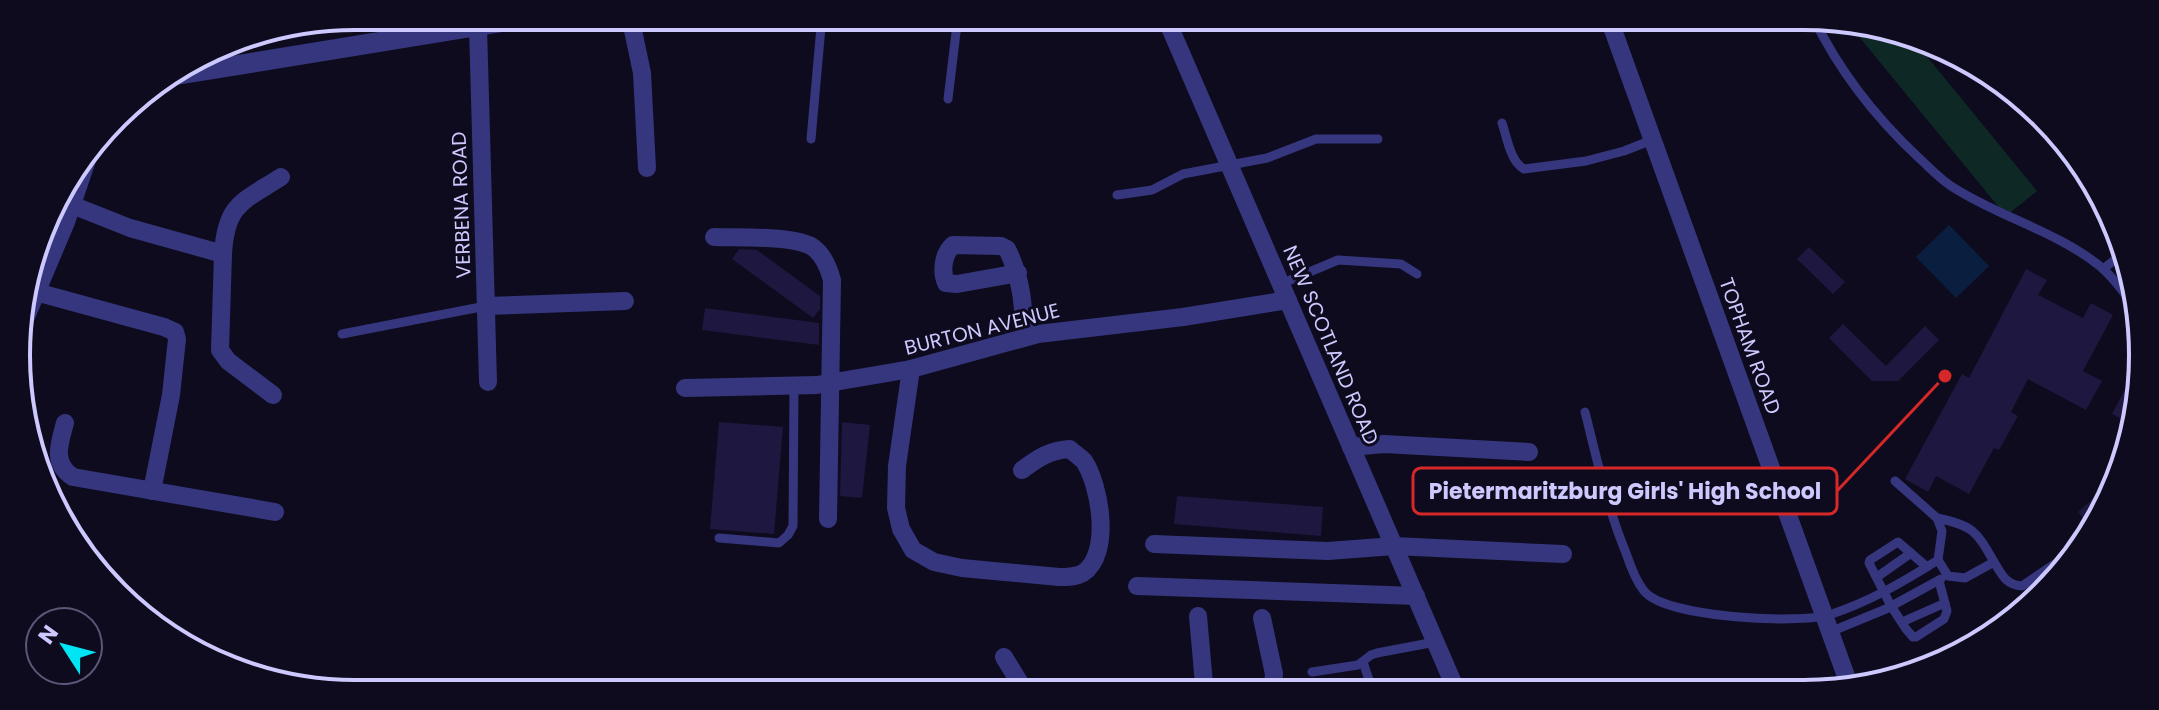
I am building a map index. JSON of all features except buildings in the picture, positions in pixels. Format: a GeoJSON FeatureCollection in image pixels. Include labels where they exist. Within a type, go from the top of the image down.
{"type":"FeatureCollection","features":[{"type":"Feature","properties":{"kind":"street"},"geometry":{"type":"LineString","coordinates":[[196,72],[459,30]]}},
{"type":"Feature","properties":{"kind":"street","name":"VERBENA ROAD"},"geometry":{"type":"LineString","coordinates":[[478,30],[488,382]]}},
{"type":"Feature","properties":{"kind":"street"},"geometry":{"type":"LineString","coordinates":[[633,30],[642,73],[647,168]]}},
{"type":"Feature","properties":{"kind":"street","name":"NEW SCOTLAND ROAD"},"geometry":{"type":"LineString","coordinates":[[1171,30],[1452,680]]}},
{"type":"Feature","properties":{"kind":"street","name":"TOPHAM ROAD"},"geometry":{"type":"LineString","coordinates":[[1613,30],[1846,677]]}},
{"type":"Feature","properties":{"kind":"street"},"geometry":{"type":"LineString","coordinates":[[273,395],[228,361],[220,350],[223,254],[225,231],[237,207],[281,177]]}},
{"type":"Feature","properties":{"kind":"street"},"geometry":{"type":"LineString","coordinates":[[79,184],[36,292],[175,332],[177,339],[171,395],[152,491]]}},
{"type":"Feature","properties":{"kind":"street"},"geometry":{"type":"LineString","coordinates":[[72,205],[130,228],[223,254]]}},
{"type":"Feature","properties":{"kind":"street"},"geometry":{"type":"LineString","coordinates":[[714,237],[798,241],[812,246],[825,261],[832,280],[828,519]]}},
{"type":"Feature","properties":{"kind":"street"},"geometry":{"type":"LineString","coordinates":[[1018,273],[1025,337]]}},
{"type":"Feature","properties":{"kind":"street","name":"BURTON AVENUE"},"geometry":{"type":"LineString","coordinates":[[685,388],[830,383],[911,369],[1025,337],[1183,317],[1284,292]]}},
{"type":"Feature","properties":{"kind":"street"},"geometry":{"type":"LineString","coordinates":[[486,306],[625,301]]}},
{"type":"Feature","properties":{"kind":"street"},"geometry":{"type":"LineString","coordinates":[[911,369],[897,466],[896,508],[901,529],[913,550],[934,562],[962,568],[1059,577],[1075,576],[1086,571],[1101,542],[1101,522],[1095,491],[1084,462],[1070,449],[1055,449],[1022,470]]}},
{"type":"Feature","properties":{"kind":"street"},"geometry":{"type":"LineString","coordinates":[[65,423],[59,457],[63,471],[73,477],[275,512]]}},
{"type":"Feature","properties":{"kind":"street"},"geometry":{"type":"LineString","coordinates":[[1351,447],[1384,444],[1529,452]]}},
{"type":"Feature","properties":{"kind":"street"},"geometry":{"type":"LineString","coordinates":[[1154,544],[1328,551],[1394,546],[1563,554]]}},
{"type":"Feature","properties":{"kind":"street"},"geometry":{"type":"LineString","coordinates":[[1137,586],[1416,596]]}},
{"type":"Feature","properties":{"kind":"street"},"geometry":{"type":"LineString","coordinates":[[1198,616],[1204,680]]}},
{"type":"Feature","properties":{"kind":"street"},"geometry":{"type":"LineString","coordinates":[[1262,618],[1273,680]]}},
{"type":"Feature","properties":{"kind":"street"},"geometry":{"type":"LineString","coordinates":[[1004,657],[1018,680]]}},
{"type":"Feature","properties":{"kind":"lane"},"geometry":{"type":"LineString","coordinates":[[811,139],[821,30]]}},
{"type":"Feature","properties":{"kind":"lane"},"geometry":{"type":"LineString","coordinates":[[948,99],[956,30]]}},
{"type":"Feature","properties":{"kind":"lane"},"geometry":{"type":"LineString","coordinates":[[1821,31],[1840,66],[1874,112],[1945,182],[2078,251],[2103,269],[2123,294]]}},
{"type":"Feature","properties":{"kind":"lane"},"geometry":{"type":"LineString","coordinates":[[1502,123],[1514,159],[1524,169],[1586,161],[1652,140]]}},
{"type":"Feature","properties":{"kind":"lane"},"geometry":{"type":"LineString","coordinates":[[1117,195],[1152,190],[1183,174],[1267,158],[1316,139],[1378,139]]}},
{"type":"Feature","properties":{"kind":"lane"},"geometry":{"type":"LineString","coordinates":[[1284,292],[1338,260],[1401,264],[1417,274]]}},
{"type":"Feature","properties":{"kind":"lane"},"geometry":{"type":"LineString","coordinates":[[2103,269],[2115,260]]}},
{"type":"Feature","properties":{"kind":"lane"},"geometry":{"type":"LineString","coordinates":[[342,334],[486,306]]}},
{"type":"Feature","properties":{"kind":"lane"},"geometry":{"type":"LineString","coordinates":[[719,538],[779,543],[793,526],[794,386]]}},
{"type":"Feature","properties":{"kind":"lane"},"geometry":{"type":"LineString","coordinates":[[1585,412],[1614,523],[1630,565],[1645,592],[1662,602],[1707,614],[1827,624],[1891,606],[1943,578],[1965,578],[1994,562]]}},
{"type":"Feature","properties":{"kind":"lane"},"geometry":{"type":"LineString","coordinates":[[1895,481],[1937,518],[1969,527],[1984,543],[2006,582],[2022,586],[2049,568]]}},
{"type":"Feature","properties":{"kind":"lane"},"geometry":{"type":"LineString","coordinates":[[1927,567],[1898,542],[1869,563],[1891,606],[1910,635],[1916,637],[1944,619],[1947,611],[1938,560],[1942,531],[1937,518]]}},
{"type":"Feature","properties":{"kind":"lane"},"geometry":{"type":"LineString","coordinates":[[1877,577],[1911,553]]}},
{"type":"Feature","properties":{"kind":"lane"},"geometry":{"type":"LineString","coordinates":[[1827,624],[1938,560]]}},
{"type":"Feature","properties":{"kind":"lane"},"geometry":{"type":"LineString","coordinates":[[1902,622],[1945,603]]}},
{"type":"Feature","properties":{"kind":"lane"},"geometry":{"type":"LineString","coordinates":[[1312,672],[1358,665],[1377,653],[1435,642]]}},
{"type":"Feature","properties":{"kind":"lane"},"geometry":{"type":"LineString","coordinates":[[1363,662],[1369,680]]}},
{"type":"Feature","properties":{"kind":"green space"},"geometry":{"type":"Polygon","coordinates":[[[1857,35],[1925,54],[2037,191],[2006,216],[1857,35]]]}},
{"type":"Feature","properties":{"kind":"water"},"geometry":{"type":"Polygon","coordinates":[[[1949,225],[1989,266],[1956,298],[1916,257],[1949,225]]]}},
{"type":"Feature","properties":{"kind":"place","name":"Pietermaritzburg Girls' High School"},"geometry":{"type":"Point","coordinates":[1945,376]}}]}
